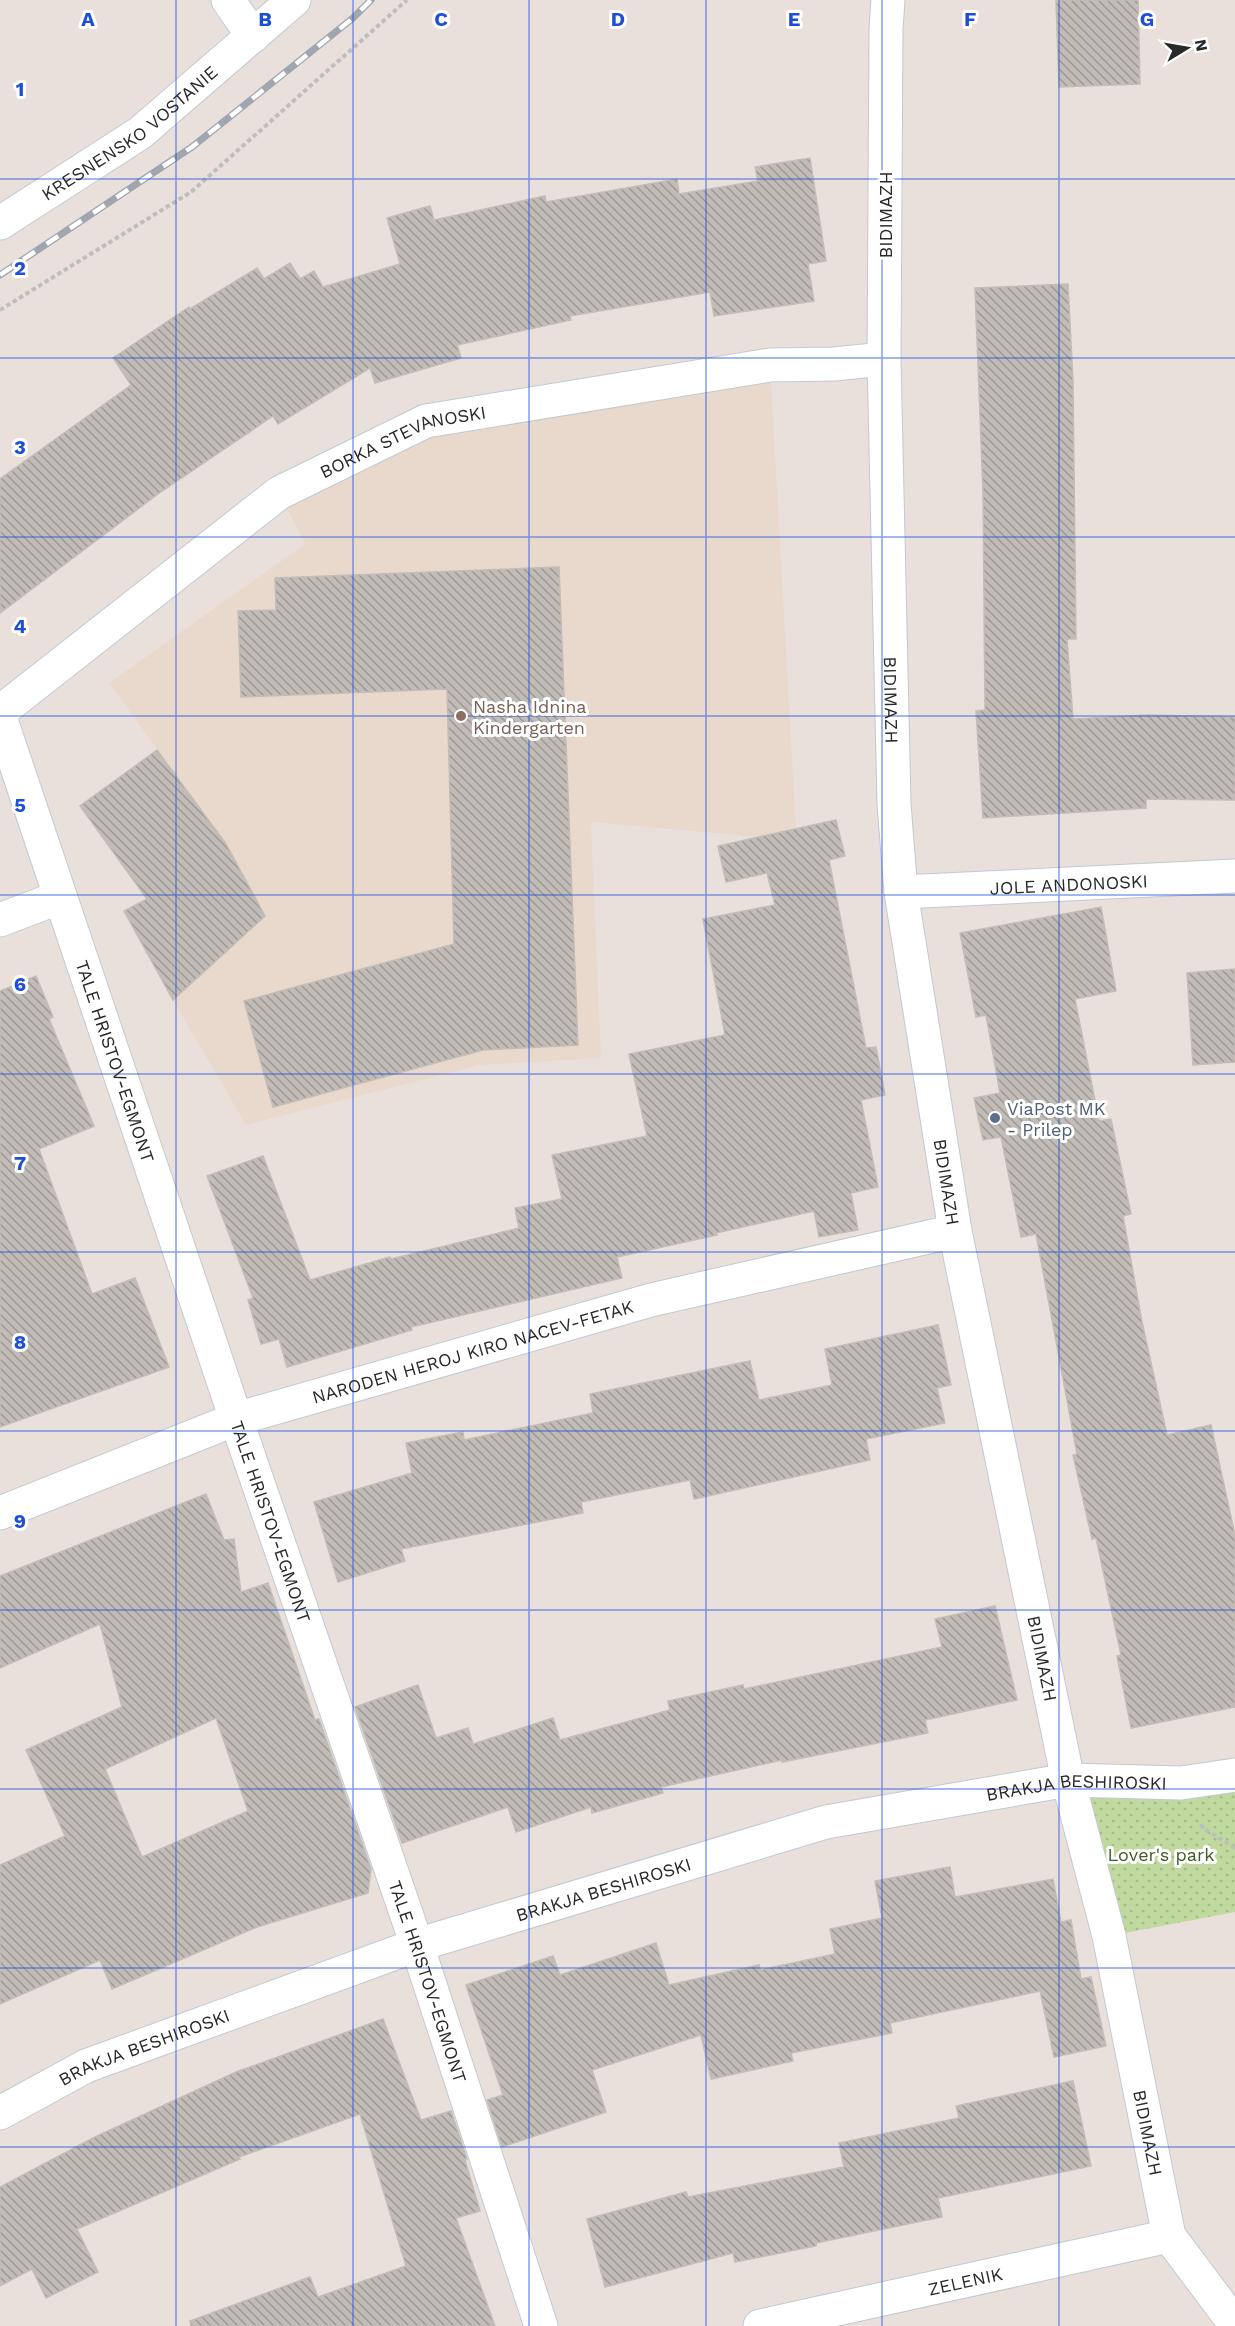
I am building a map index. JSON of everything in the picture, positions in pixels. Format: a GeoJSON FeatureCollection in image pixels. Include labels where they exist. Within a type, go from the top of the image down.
{"type":"FeatureCollection","features":[{"type":"Feature","properties":{"kind":"street"},"geometry":{"type":"LineString","coordinates":[[228,0],[253,36]]}},
{"type":"Feature","properties":{"kind":"street","name":"KRESNENSKO VOSTANIE"},"geometry":{"type":"LineString","coordinates":[[0,223],[140,133],[294,0]]}},
{"type":"Feature","properties":{"kind":"street","name":"BIDIMAZH"},"geometry":{"type":"LineString","coordinates":[[888,0],[884,359],[894,804],[902,892],[956,1231],[1068,1780],[1109,1936],[1169,2236],[1235,2324]]}},
{"type":"Feature","properties":{"kind":"street","name":"BORKA STEVANOSKI"},"geometry":{"type":"LineString","coordinates":[[0,715],[279,493],[426,421],[770,364],[834,364],[884,359]]}},
{"type":"Feature","properties":{"kind":"street","name":"TALE HRISTOV-EGMONT"},"geometry":{"type":"LineString","coordinates":[[0,715],[236,1419],[417,1945],[541,2326]]}},
{"type":"Feature","properties":{"kind":"street","name":"JOLE ANDONOSKI"},"geometry":{"type":"LineString","coordinates":[[902,892],[1235,876]]}},
{"type":"Feature","properties":{"kind":"street"},"geometry":{"type":"LineString","coordinates":[[0,920],[60,897]]}},
{"type":"Feature","properties":{"kind":"street","name":"NARODEN HEROJ KIRO NACEV-FETAK"},"geometry":{"type":"LineString","coordinates":[[0,1513],[236,1419],[651,1300],[956,1231]]}},
{"type":"Feature","properties":{"kind":"street","name":"BRAKJA BESHIROSKI"},"geometry":{"type":"LineString","coordinates":[[0,2113],[86,2066],[417,1945],[826,1822],[1068,1780],[1181,1783],[1235,1775]]}},
{"type":"Feature","properties":{"kind":"street","name":"ZELENIK"},"geometry":{"type":"LineString","coordinates":[[760,2326],[1169,2236]]}},
{"type":"Feature","properties":{"kind":"path"},"geometry":{"type":"LineString","coordinates":[[0,310],[191,192],[407,0]]}},
{"type":"Feature","properties":{"kind":"shaded area","name":"Nasha Idnina Kindergarten"},"geometry":{"type":"Polygon","coordinates":[[[770,365],[796,829],[759,837],[591,822],[601,1058],[480,1065],[246,1125],[173,1000],[265,916],[226,844],[109,683],[305,544],[279,493],[426,421],[770,365]]]}},
{"type":"Feature","properties":{"kind":"green space","name":"Lover's park"},"geometry":{"type":"Polygon","coordinates":[[[1235,1775],[1235,1912],[1109,1936],[1068,1780],[1235,1775]]]}},
{"type":"Feature","properties":{"kind":"building"},"geometry":{"type":"Polygon","coordinates":[[[1056,0],[1138,0],[1140,84],[1059,87],[1056,0]]]}},
{"type":"Feature","properties":{"kind":"building"},"geometry":{"type":"Polygon","coordinates":[[[810,158],[826,261],[808,264],[814,301],[714,316],[710,292],[570,316],[571,320],[457,345],[461,358],[375,383],[370,368],[278,424],[273,416],[158,494],[0,613],[0,479],[131,385],[113,358],[189,307],[190,309],[257,268],[264,279],[290,263],[300,279],[314,271],[323,287],[400,264],[387,218],[430,206],[434,220],[545,196],[546,202],[677,179],[679,194],[758,181],[755,167],[810,158]]]}},
{"type":"Feature","properties":{"kind":"building"},"geometry":{"type":"Polygon","coordinates":[[[1068,284],[1073,381],[1076,639],[1067,639],[1073,719],[1148,715],[1235,717],[1235,800],[1146,799],[1146,808],[983,818],[976,711],[985,710],[983,493],[975,288],[1068,284]]]}},
{"type":"Feature","properties":{"kind":"building"},"geometry":{"type":"Polygon","coordinates":[[[559,567],[578,1045],[483,1050],[273,1107],[244,1001],[454,944],[447,689],[241,697],[238,611],[276,610],[275,578],[559,567]]]}},
{"type":"Feature","properties":{"kind":"building"},"geometry":{"type":"Polygon","coordinates":[[[157,750],[226,844],[265,916],[173,1000],[124,911],[147,899],[80,806],[157,750]]]}},
{"type":"Feature","properties":{"kind":"building"},"geometry":{"type":"Polygon","coordinates":[[[836,820],[845,856],[829,860],[866,1048],[876,1047],[885,1095],[861,1100],[878,1187],[851,1193],[858,1230],[819,1237],[814,1211],[716,1233],[717,1235],[617,1257],[622,1278],[411,1327],[412,1330],[287,1367],[279,1339],[261,1344],[248,1300],[253,1298],[207,1176],[263,1156],[310,1280],[390,1257],[391,1259],[519,1228],[515,1208],[562,1199],[552,1155],[647,1136],[629,1054],[725,1035],[703,919],[775,905],[767,873],[726,882],[718,846],[836,820]]]}},
{"type":"Feature","properties":{"kind":"building"},"geometry":{"type":"Polygon","coordinates":[[[1101,907],[1116,991],[1075,999],[1099,1121],[1111,1119],[1131,1214],[1123,1216],[1142,1322],[1167,1435],[1211,1425],[1235,1535],[1235,1707],[1131,1728],[1117,1656],[1121,1655],[1096,1538],[1092,1539],[1073,1455],[1077,1454],[1036,1234],[1021,1237],[1001,1137],[983,1140],[974,1098],[1000,1093],[986,1015],[976,1017],[960,933],[1101,907]]]}},
{"type":"Feature","properties":{"kind":"building"},"geometry":{"type":"Polygon","coordinates":[[[1235,969],[1235,1062],[1193,1065],[1187,973],[1235,969]]]}},
{"type":"Feature","properties":{"kind":"building"},"geometry":{"type":"Polygon","coordinates":[[[36,976],[53,1017],[49,1019],[94,1126],[39,1149],[92,1294],[135,1278],[169,1367],[0,1427],[0,991],[36,976]]]}},
{"type":"Feature","properties":{"kind":"building"},"geometry":{"type":"Polygon","coordinates":[[[938,1325],[951,1385],[937,1388],[945,1423],[866,1439],[870,1460],[694,1499],[690,1480],[581,1502],[583,1513],[401,1549],[405,1561],[338,1582],[314,1502],[412,1473],[406,1443],[463,1432],[464,1440],[593,1413],[590,1394],[750,1361],[759,1400],[832,1385],[825,1349],[938,1325]]]}},
{"type":"Feature","properties":{"kind":"building"},"geometry":{"type":"Polygon","coordinates":[[[206,1494],[224,1540],[234,1539],[241,1592],[268,1583],[315,1720],[319,1719],[371,1869],[368,1893],[257,1927],[112,1989],[100,1960],[0,2004],[0,1865],[65,1836],[26,1750],[122,1707],[100,1624],[0,1668],[0,1576],[206,1494]],[[216,1718],[105,1769],[142,1857],[248,1811],[216,1718]]]}},
{"type":"Feature","properties":{"kind":"building"},"geometry":{"type":"Polygon","coordinates":[[[995,1606],[1017,1700],[925,1720],[928,1733],[782,1762],[782,1760],[661,1787],[663,1793],[592,1813],[591,1807],[516,1832],[508,1807],[402,1843],[355,1707],[418,1685],[436,1738],[468,1728],[473,1744],[553,1718],[560,1740],[670,1710],[668,1701],[743,1685],[744,1689],[942,1647],[935,1619],[995,1606]]]}},
{"type":"Feature","properties":{"kind":"building"},"geometry":{"type":"Polygon","coordinates":[[[950,1867],[955,1897],[1053,1879],[1061,1922],[1071,1920],[1081,1979],[1091,1977],[1106,2046],[1054,2057],[1040,1991],[890,2023],[892,2033],[791,2053],[793,2061],[711,2079],[701,2035],[592,2070],[606,2112],[502,2147],[487,2100],[503,2095],[466,1985],[553,1956],[560,1975],[656,1943],[669,1985],[759,1965],[760,1970],[835,1954],[830,1929],[882,1918],[875,1881],[950,1867]]]}},
{"type":"Feature","properties":{"kind":"building"},"geometry":{"type":"Polygon","coordinates":[[[383,2019],[421,2120],[451,2111],[467,2159],[465,2160],[480,2211],[456,2218],[495,2326],[191,2326],[190,2321],[310,2277],[318,2297],[406,2266],[360,2114],[239,2157],[240,2159],[77,2229],[98,2272],[46,2298],[32,2269],[0,2286],[0,2187],[95,2137],[236,2072],[383,2019]]]}},
{"type":"Feature","properties":{"kind":"building"},"geometry":{"type":"Polygon","coordinates":[[[1073,2081],[1091,2166],[938,2198],[942,2217],[735,2262],[733,2253],[605,2287],[587,2219],[686,2192],[688,2197],[844,2167],[839,2143],[959,2118],[956,2106],[1073,2081]]]}},
{"type":"Feature","properties":{"kind":"railway"},"geometry":{"type":"LineString","coordinates":[[0,275],[192,147],[353,18],[371,0]]}},
{"type":"Feature","properties":{"kind":"place","name":"Nasha Idnina Kindergarten"},"geometry":{"type":"Point","coordinates":[461,716]}},
{"type":"Feature","properties":{"kind":"place","name":"ViaPost MK - Prilep"},"geometry":{"type":"Point","coordinates":[995,1118]}}]}
